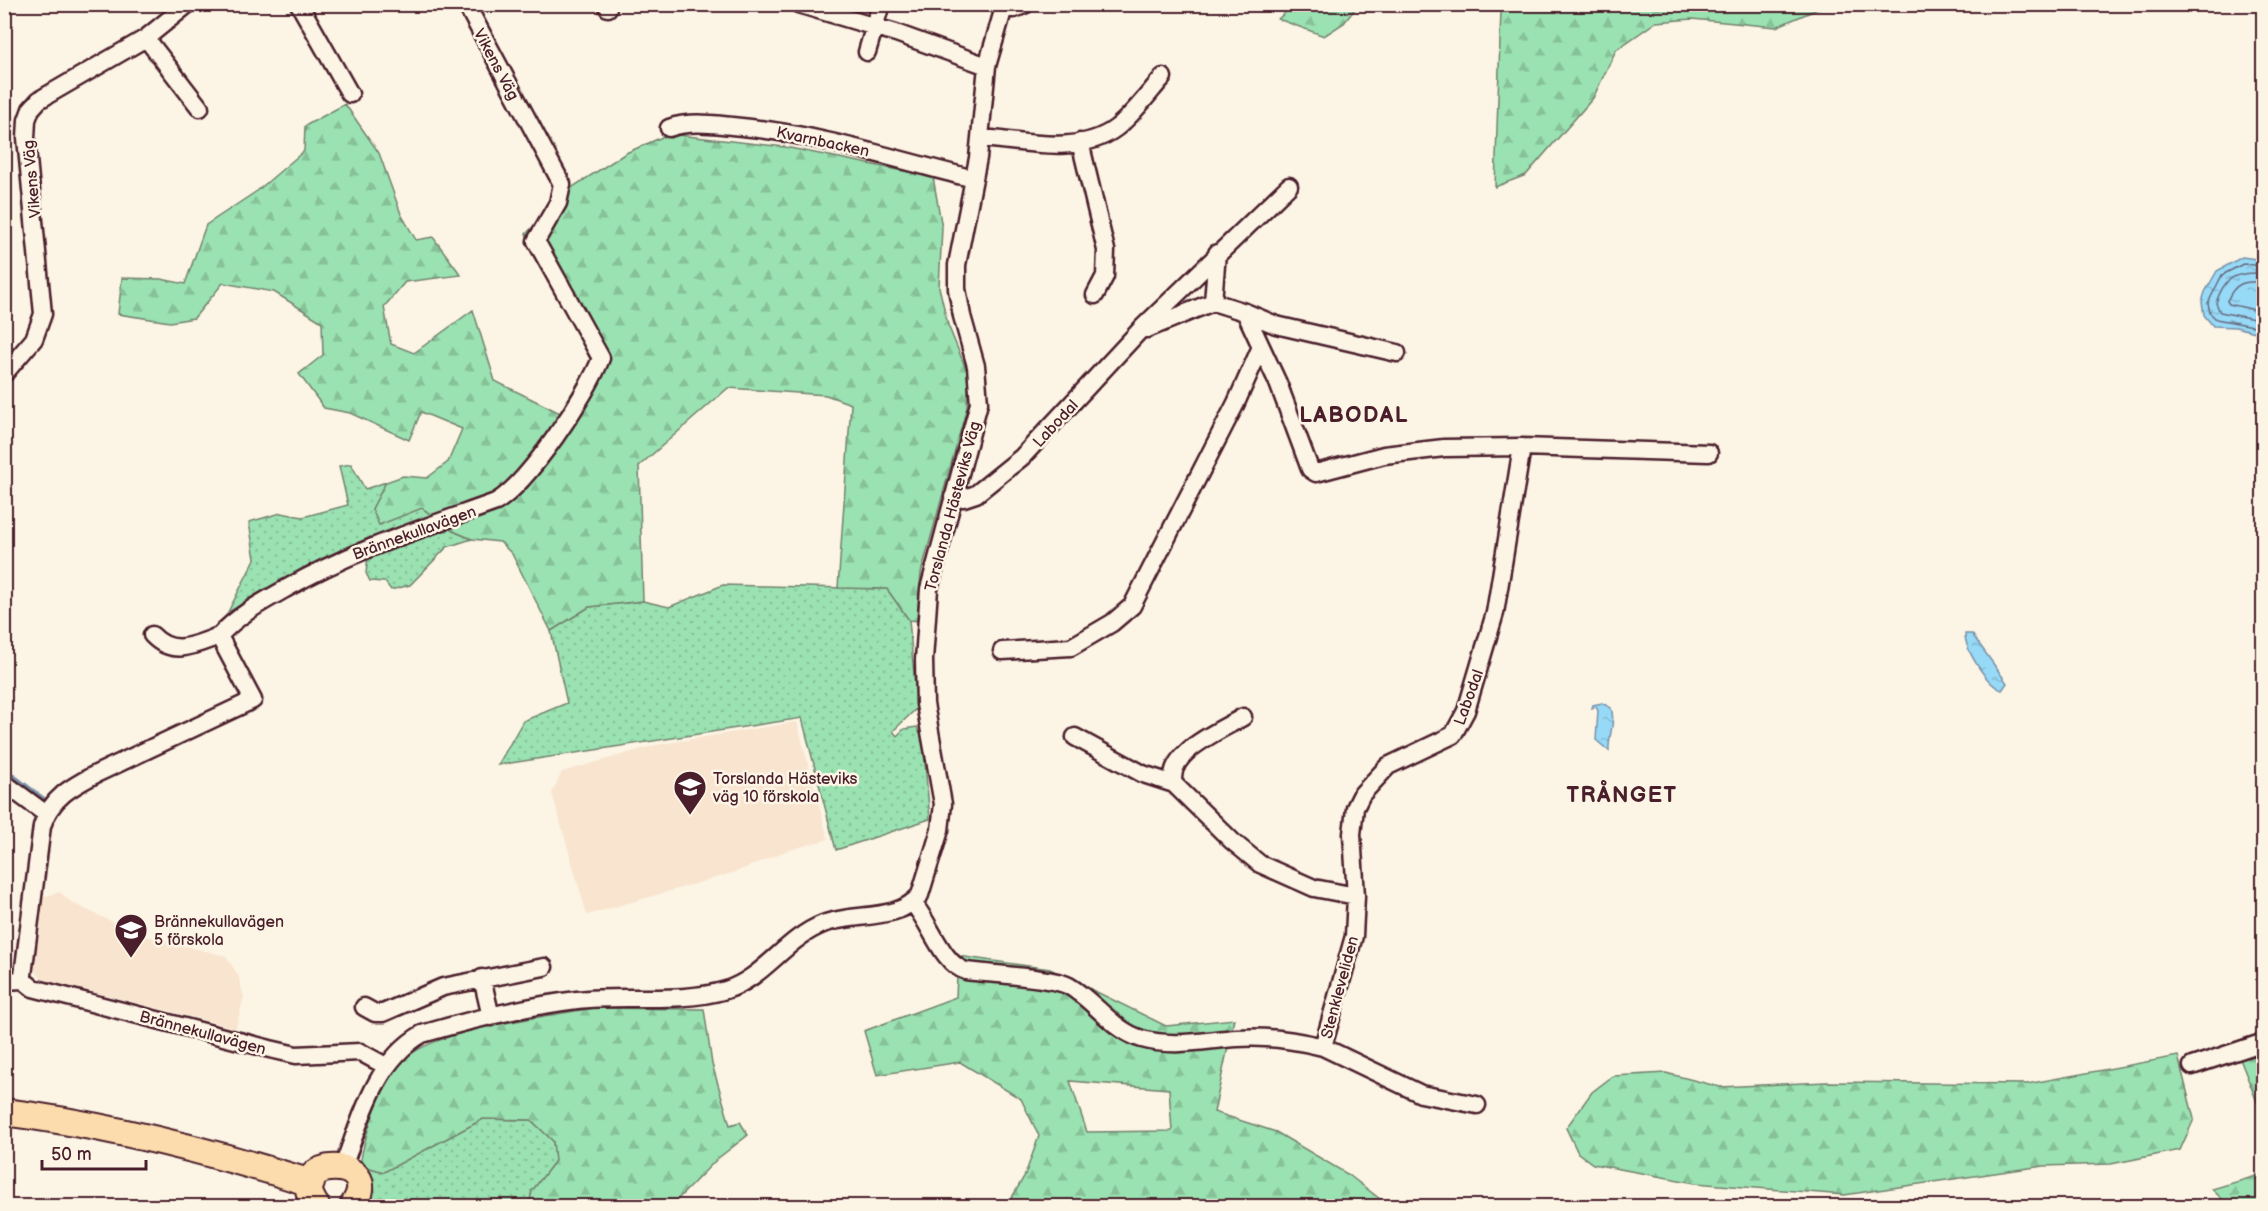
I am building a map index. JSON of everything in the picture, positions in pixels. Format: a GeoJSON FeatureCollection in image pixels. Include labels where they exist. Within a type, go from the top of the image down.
{"type":"FeatureCollection","features":[{"type":"Feature","properties":{"kind":"main road"},"geometry":{"type":"LineString","coordinates":[[6,1118],[148,1137],[244,1162],[313,1195],[324,1168],[343,1167],[352,1173],[357,1181],[358,1205]]}},
{"type":"Feature","properties":{"kind":"street","name":"Vikens Väg"},"geometry":{"type":"LineString","coordinates":[[4,374],[34,339],[43,315],[26,138],[27,120],[31,109],[53,91],[146,38],[188,4]]}},
{"type":"Feature","properties":{"kind":"street"},"geometry":{"type":"LineString","coordinates":[[299,4],[350,94]]}},
{"type":"Feature","properties":{"kind":"street","name":"Vikens Väg"},"geometry":{"type":"LineString","coordinates":[[466,4],[528,123]]}},
{"type":"Feature","properties":{"kind":"street"},"geometry":{"type":"LineString","coordinates":[[798,4],[874,26],[987,66]]}},
{"type":"Feature","properties":{"kind":"street"},"geometry":{"type":"LineString","coordinates":[[867,52],[881,4]]}},
{"type":"Feature","properties":{"kind":"street"},"geometry":{"type":"LineString","coordinates":[[1004,6],[1014,9],[1026,4]]}},
{"type":"Feature","properties":{"kind":"street","name":"Torslanda Hästeviks Väg"},"geometry":{"type":"LineString","coordinates":[[913,903],[923,888],[943,817],[943,789],[925,704],[924,660],[929,589],[979,403],[976,366],[957,289],[960,244],[981,138],[987,66],[1004,6]]}},
{"type":"Feature","properties":{"kind":"street"},"geometry":{"type":"LineString","coordinates":[[146,38],[200,108]]}},
{"type":"Feature","properties":{"kind":"street"},"geometry":{"type":"LineString","coordinates":[[981,138],[1065,145],[1105,135],[1116,128],[1162,77]]}},
{"type":"Feature","properties":{"kind":"street","name":"Brännekullavägen"},"geometry":{"type":"LineString","coordinates":[[219,636],[238,618],[332,563],[395,536],[496,502],[511,493],[546,449],[595,374],[601,358],[536,241],[558,203],[562,184],[528,123]]}},
{"type":"Feature","properties":{"kind":"street","name":"Kvarnbacken"},"geometry":{"type":"LineString","coordinates":[[669,128],[704,123],[762,128],[843,144],[974,178]]}},
{"type":"Feature","properties":{"kind":"street"},"geometry":{"type":"LineString","coordinates":[[1080,142],[1106,250],[1105,276],[1095,295]]}},
{"type":"Feature","properties":{"kind":"street","name":"Labodal"},"geometry":{"type":"LineString","coordinates":[[953,497],[964,498],[976,494],[1023,457],[1143,327],[1217,253],[1289,186]]}},
{"type":"Feature","properties":{"kind":"street"},"geometry":{"type":"LineString","coordinates":[[1214,302],[1217,253]]}},
{"type":"Feature","properties":{"kind":"street"},"geometry":{"type":"LineString","coordinates":[[1143,327],[1147,330],[1214,302],[1276,325],[1397,353]]}},
{"type":"Feature","properties":{"kind":"street"},"geometry":{"type":"LineString","coordinates":[[1245,312],[1260,349],[1278,383],[1310,469],[1316,473],[1384,455],[1444,448],[1522,447],[1709,453]]}},
{"type":"Feature","properties":{"kind":"street"},"geometry":{"type":"LineString","coordinates":[[1002,651],[1071,647],[1112,623],[1132,606],[1236,403],[1260,349]]}},
{"type":"Feature","properties":{"kind":"street","name":"Labodal"},"geometry":{"type":"LineString","coordinates":[[1356,896],[1352,834],[1355,808],[1362,794],[1388,766],[1453,735],[1466,711],[1495,613],[1522,447]]}},
{"type":"Feature","properties":{"kind":"street"},"geometry":{"type":"LineString","coordinates":[[23,980],[46,814],[56,800],[74,785],[253,700],[219,636],[173,649],[160,644],[152,635]]}},
{"type":"Feature","properties":{"kind":"street"},"geometry":{"type":"LineString","coordinates":[[1173,784],[1172,777],[1178,759],[1243,717]]}},
{"type":"Feature","properties":{"kind":"street"},"geometry":{"type":"LineString","coordinates":[[1075,737],[1143,774],[1173,784],[1232,841],[1260,864],[1314,888],[1356,896]]}},
{"type":"Feature","properties":{"kind":"street"},"geometry":{"type":"LineString","coordinates":[[4,783],[46,814]]}},
{"type":"Feature","properties":{"kind":"street","name":"Stenkleveliden"},"geometry":{"type":"LineString","coordinates":[[1323,1047],[1354,936],[1356,896]]}},
{"type":"Feature","properties":{"kind":"street"},"geometry":{"type":"LineString","coordinates":[[343,1167],[367,1105],[386,1066],[400,1047],[422,1034],[575,1000],[691,995],[727,989],[752,977],[788,944],[811,929],[834,921],[898,911],[913,903],[930,924],[944,954],[953,966],[966,971],[1067,985],[1087,999],[1107,1019],[1140,1039],[1170,1044],[1269,1038],[1323,1047],[1414,1092],[1477,1105]]}},
{"type":"Feature","properties":{"kind":"street"},"geometry":{"type":"LineString","coordinates":[[364,1007],[375,1013],[383,1013],[430,991],[482,978],[544,967]]}},
{"type":"Feature","properties":{"kind":"street"},"geometry":{"type":"LineString","coordinates":[[482,978],[491,1017]]}},
{"type":"Feature","properties":{"kind":"street","name":"Brännekullavägen"},"geometry":{"type":"LineString","coordinates":[[4,981],[23,980],[33,988],[296,1055],[360,1052],[386,1066]]}},
{"type":"Feature","properties":{"kind":"street"},"geometry":{"type":"LineString","coordinates":[[2192,1066],[2264,1042]]}},
{"type":"Feature","properties":{"kind":"shaded area","name":"Torslanda Hästeviks väg 10 förskola"},"geometry":{"type":"Polygon","coordinates":[[[797,722],[828,839],[786,851],[736,872],[587,915],[552,793],[562,772],[656,745],[797,722]]]}},
{"type":"Feature","properties":{"kind":"shaded area","name":"Brännekullavägen 5 förskola"},"geometry":{"type":"Polygon","coordinates":[[[60,892],[72,903],[141,935],[226,956],[238,975],[244,997],[236,1028],[42,979],[35,971],[34,962],[42,897],[60,892]]]}},
{"type":"Feature","properties":{"kind":"green space"},"geometry":{"type":"Polygon","coordinates":[[[1294,5],[1358,5],[1344,23],[1324,36],[1278,19],[1294,5]]]}},
{"type":"Feature","properties":{"kind":"green space"},"geometry":{"type":"Polygon","coordinates":[[[1505,5],[1827,5],[1776,27],[1692,19],[1656,22],[1616,50],[1593,98],[1526,175],[1495,187],[1501,10],[1505,5]]]}},
{"type":"Feature","properties":{"kind":"green space"},"geometry":{"type":"Polygon","coordinates":[[[345,104],[379,153],[401,214],[416,240],[433,237],[461,275],[405,282],[384,307],[391,344],[414,353],[473,310],[495,381],[560,413],[591,361],[526,234],[571,188],[626,153],[669,134],[785,147],[933,177],[942,228],[939,287],[948,325],[969,376],[967,407],[921,573],[917,621],[909,620],[887,589],[838,588],[851,404],[826,395],[728,388],[639,466],[643,601],[589,607],[551,631],[512,554],[500,542],[472,539],[453,531],[422,508],[379,525],[372,509],[386,482],[403,476],[427,478],[448,462],[462,429],[421,412],[409,440],[350,413],[324,408],[299,374],[323,355],[322,322],[274,292],[223,283],[194,318],[170,322],[118,314],[122,278],[161,279],[185,284],[206,225],[257,191],[304,151],[305,126],[345,104]]]}},
{"type":"Feature","properties":{"kind":"green space"},"geometry":{"type":"Polygon","coordinates":[[[351,464],[365,489],[386,482],[372,509],[422,508],[453,531],[472,539],[447,547],[410,585],[391,590],[385,582],[370,581],[366,573],[370,540],[228,612],[255,559],[249,522],[281,513],[303,517],[348,505],[339,466],[351,464]]]}},
{"type":"Feature","properties":{"kind":"green space"},"geometry":{"type":"Polygon","coordinates":[[[723,585],[887,589],[909,620],[917,708],[893,731],[897,736],[904,729],[917,727],[923,741],[930,819],[836,850],[802,718],[498,765],[523,721],[567,703],[551,631],[589,607],[643,601],[669,607],[723,585]]]}},
{"type":"Feature","properties":{"kind":"green space"},"geometry":{"type":"Polygon","coordinates":[[[958,956],[1050,969],[1166,1026],[1234,1019],[1214,1112],[1276,1132],[1349,1175],[1389,1206],[1007,1206],[1025,1175],[1039,1136],[1021,1099],[960,1062],[877,1075],[864,1031],[956,997],[958,956]],[[1070,1081],[1087,1132],[1172,1131],[1169,1089],[1070,1081]]]}},
{"type":"Feature","properties":{"kind":"green space"},"geometry":{"type":"Polygon","coordinates":[[[593,1008],[704,1009],[712,1064],[730,1125],[740,1122],[748,1135],[717,1159],[671,1206],[529,1206],[532,1191],[555,1161],[553,1141],[531,1120],[483,1119],[384,1172],[360,1165],[370,1123],[382,1093],[389,1079],[407,1057],[423,1047],[468,1031],[593,1008]]]}},
{"type":"Feature","properties":{"kind":"green space"},"geometry":{"type":"Polygon","coordinates":[[[2263,1051],[2263,1117],[2240,1059],[2263,1051]]]}},
{"type":"Feature","properties":{"kind":"green space"},"geometry":{"type":"Polygon","coordinates":[[[2178,1056],[2194,1119],[2180,1150],[2111,1164],[2043,1166],[1844,1195],[1695,1183],[1593,1164],[1578,1153],[1566,1128],[1592,1092],[1613,1076],[1666,1073],[1720,1087],[1827,1082],[2027,1084],[2178,1056]]]}},
{"type":"Feature","properties":{"kind":"green space"},"geometry":{"type":"Polygon","coordinates":[[[483,1119],[531,1120],[553,1141],[555,1161],[532,1191],[529,1206],[359,1206],[360,1165],[384,1172],[483,1119]]]}},
{"type":"Feature","properties":{"kind":"green space"},"geometry":{"type":"Polygon","coordinates":[[[2263,1174],[2263,1206],[2224,1206],[2226,1203],[2212,1189],[2263,1174]]]}},
{"type":"Feature","properties":{"kind":"water"},"geometry":{"type":"Polygon","coordinates":[[[2242,257],[2263,260],[2263,334],[2236,327],[2213,326],[2204,315],[2202,302],[2217,271],[2242,257]]]}},
{"type":"Feature","properties":{"kind":"water"},"geometry":{"type":"Polygon","coordinates":[[[1965,634],[1972,634],[2007,683],[2002,690],[1990,681],[1978,666],[1969,649],[1965,634]]]}},
{"type":"Feature","properties":{"kind":"water"},"geometry":{"type":"Polygon","coordinates":[[[1602,703],[1611,708],[1612,713],[1609,751],[1596,740],[1598,711],[1596,707],[1592,708],[1593,705],[1602,703]]]}},
{"type":"Feature","properties":{"kind":"waterway"},"geometry":{"type":"LineString","coordinates":[[4,769],[45,800]]}},
{"type":"Feature","properties":{"kind":"place","name":"Torslanda Hästeviks väg 10 förskola"},"geometry":{"type":"Point","coordinates":[690,816]}},
{"type":"Feature","properties":{"kind":"place","name":"Brännekullavägen 5 förskola"},"geometry":{"type":"Point","coordinates":[131,959]}},
{"type":"Feature","properties":{"kind":"district","name":"LABODAL"},"geometry":{"type":"Point","coordinates":[1354,414]}},
{"type":"Feature","properties":{"kind":"district","name":"TRÅNGET"},"geometry":{"type":"Point","coordinates":[1622,794]}}]}
